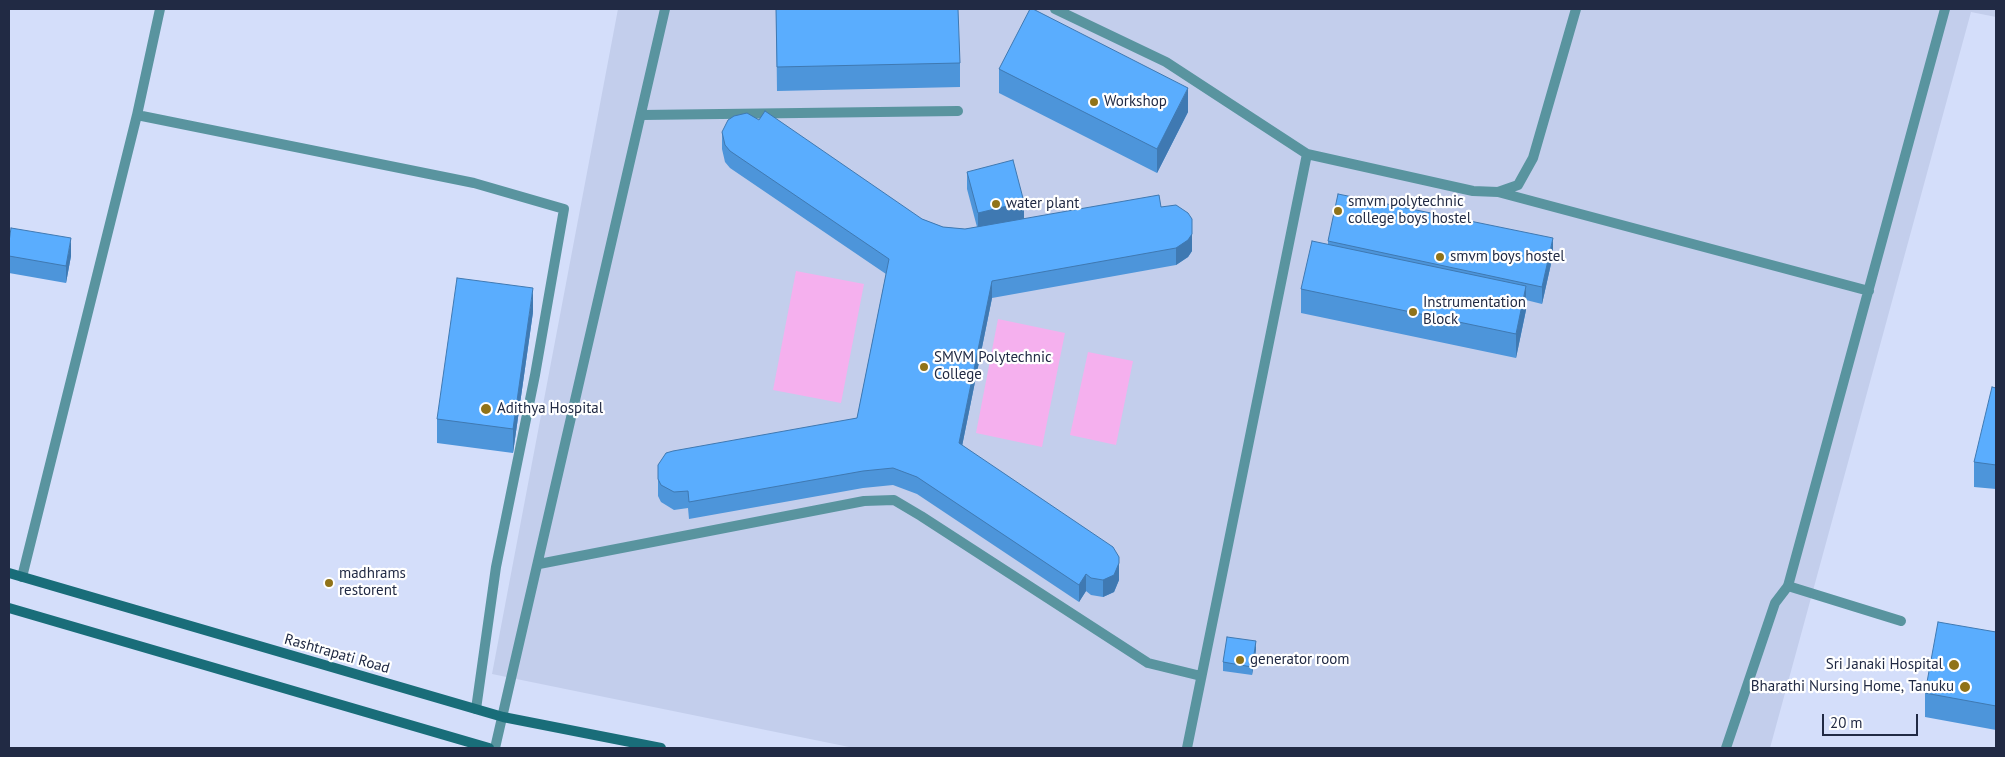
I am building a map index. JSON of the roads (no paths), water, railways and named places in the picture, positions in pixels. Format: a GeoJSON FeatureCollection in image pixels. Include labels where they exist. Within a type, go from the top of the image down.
{"type":"FeatureCollection","features":[{"type":"Feature","properties":{"kind":"street"},"geometry":{"type":"LineString","coordinates":[[22,577],[137,115],[160,9]]}},
{"type":"Feature","properties":{"kind":"street"},"geometry":{"type":"LineString","coordinates":[[495,748],[539,564],[665,9]]}},
{"type":"Feature","properties":{"kind":"street"},"geometry":{"type":"LineString","coordinates":[[1056,9],[1166,62],[1306,154],[1473,191],[1498,192],[1869,291]]}},
{"type":"Feature","properties":{"kind":"street"},"geometry":{"type":"LineString","coordinates":[[1498,192],[1518,185],[1534,158],[1576,9]]}},
{"type":"Feature","properties":{"kind":"street"},"geometry":{"type":"LineString","coordinates":[[1726,748],[1775,603],[1788,586],[1945,9]]}},
{"type":"Feature","properties":{"kind":"street"},"geometry":{"type":"LineString","coordinates":[[642,115],[958,111]]}},
{"type":"Feature","properties":{"kind":"street"},"geometry":{"type":"LineString","coordinates":[[137,115],[474,183],[564,209],[535,374],[496,568],[476,709]]}},
{"type":"Feature","properties":{"kind":"street"},"geometry":{"type":"LineString","coordinates":[[1186,748],[1306,154]]}},
{"type":"Feature","properties":{"kind":"street"},"geometry":{"type":"LineString","coordinates":[[539,564],[864,501],[894,500],[1148,663],[1201,676]]}},
{"type":"Feature","properties":{"kind":"street","name":"Rashtrapati Road"},"geometry":{"type":"LineString","coordinates":[[9,573],[503,717],[661,748]]}},
{"type":"Feature","properties":{"kind":"street"},"geometry":{"type":"LineString","coordinates":[[1788,586],[1901,622]]}},
{"type":"Feature","properties":{"kind":"street"},"geometry":{"type":"LineString","coordinates":[[9,608],[489,748]]}},
{"type":"Feature","properties":{"kind":"place","name":"Workshop"},"geometry":{"type":"Point","coordinates":[1094,102]}},
{"type":"Feature","properties":{"kind":"place","name":"water plant"},"geometry":{"type":"Point","coordinates":[996,204]}},
{"type":"Feature","properties":{"kind":"place","name":"smvm polytechnic college boys hostel"},"geometry":{"type":"Point","coordinates":[1338,211]}},
{"type":"Feature","properties":{"kind":"place","name":"smvm boys hostel"},"geometry":{"type":"Point","coordinates":[1440,257]}},
{"type":"Feature","properties":{"kind":"place","name":"Instrumentation Block"},"geometry":{"type":"Point","coordinates":[1413,312]}},
{"type":"Feature","properties":{"kind":"place","name":"SMVM Polytechnic College"},"geometry":{"type":"Point","coordinates":[924,367]}},
{"type":"Feature","properties":{"kind":"place","name":"Adithya Hospital"},"geometry":{"type":"Point","coordinates":[486,409]}},
{"type":"Feature","properties":{"kind":"place","name":"madhrams restorent"},"geometry":{"type":"Point","coordinates":[329,583]}},
{"type":"Feature","properties":{"kind":"place","name":"generator room"},"geometry":{"type":"Point","coordinates":[1240,660]}},
{"type":"Feature","properties":{"kind":"place","name":"Sri Janaki Hospital"},"geometry":{"type":"Point","coordinates":[1954,665]}},
{"type":"Feature","properties":{"kind":"place","name":"Bharathi Nursing Home, Tanuku"},"geometry":{"type":"Point","coordinates":[1965,687]}}]}
